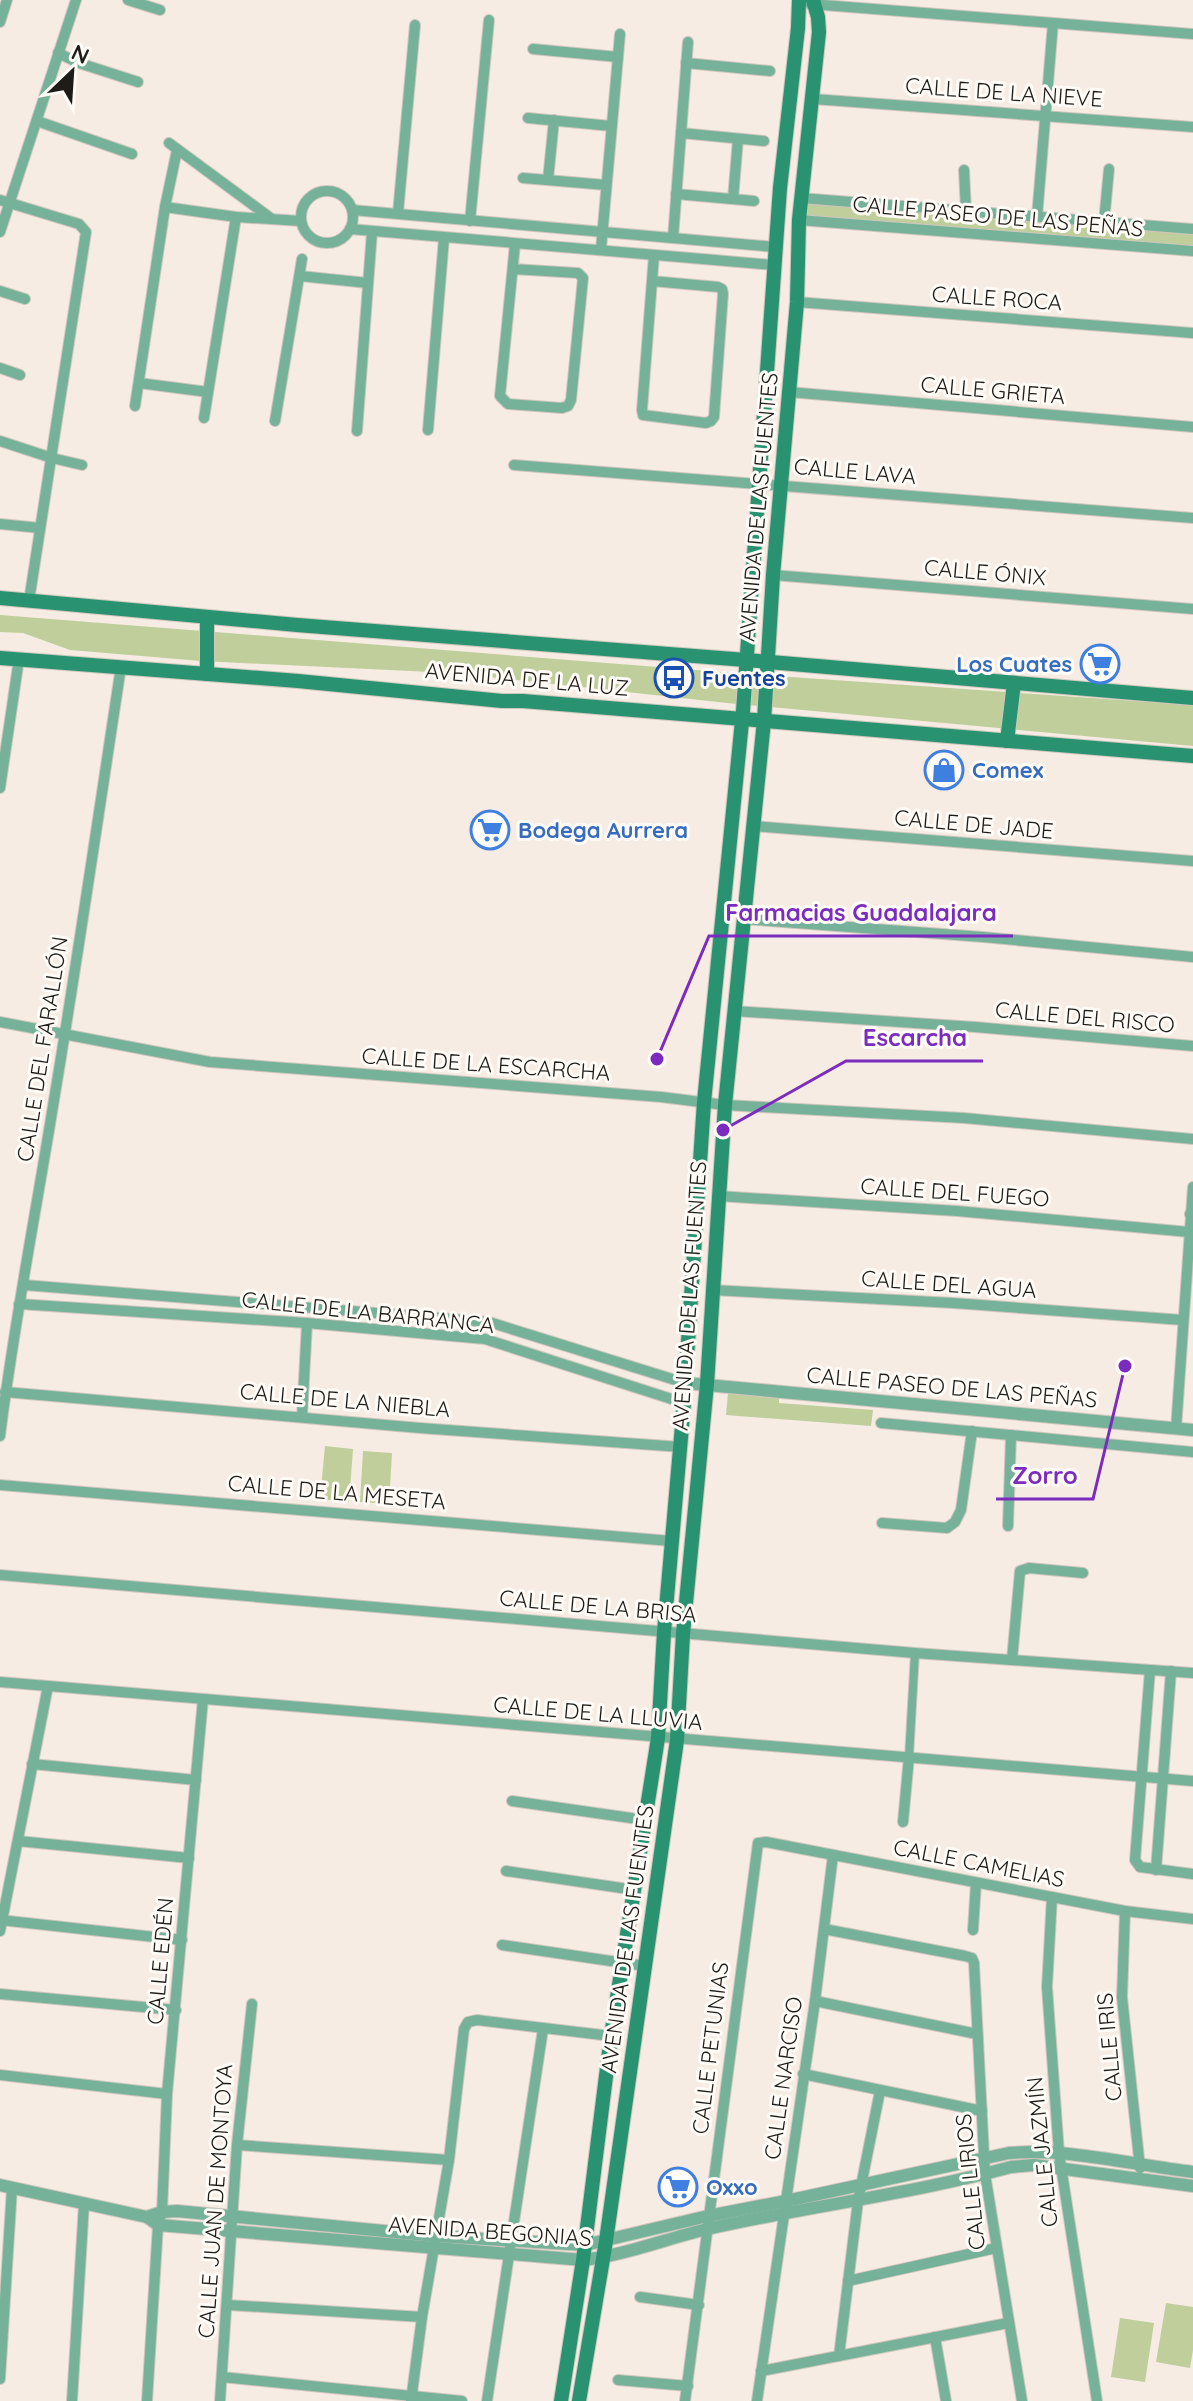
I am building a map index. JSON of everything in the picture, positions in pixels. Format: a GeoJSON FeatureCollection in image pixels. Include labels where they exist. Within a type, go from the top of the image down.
{"type":"FeatureCollection","features":[{"type":"Feature","properties":{"kind":"main road","name":"AVENIDA DE LAS FUENTES"},"geometry":{"type":"LineString","coordinates":[[579,2401],[604,2258],[677,1740],[683,1634],[707,1384],[725,1105],[764,721],[773,575],[797,302],[799,220],[819,32],[807,2]]}},
{"type":"Feature","properties":{"kind":"main road","name":"AVENIDA DE LAS FUENTES"},"geometry":{"type":"LineString","coordinates":[[561,2401],[584,2253],[611,2036],[658,1738],[704,1102],[742,719],[775,247],[807,2]]}},
{"type":"Feature","properties":{"kind":"main road","name":"AVENIDA DE LA LUZ"},"geometry":{"type":"LineString","coordinates":[[0,598],[1193,698]]}},
{"type":"Feature","properties":{"kind":"main road"},"geometry":{"type":"LineString","coordinates":[[207,617],[207,674]]}},
{"type":"Feature","properties":{"kind":"main road","name":"AVENIDA DE LA LUZ"},"geometry":{"type":"LineString","coordinates":[[0,658],[1193,756]]}},
{"type":"Feature","properties":{"kind":"main road"},"geometry":{"type":"LineString","coordinates":[[1007,741],[1014,683]]}},
{"type":"Feature","properties":{"kind":"street"},"geometry":{"type":"LineString","coordinates":[[0,22],[7,0]]}},
{"type":"Feature","properties":{"kind":"street"},"geometry":{"type":"LineString","coordinates":[[0,232],[5,202],[37,121],[76,0]]}},
{"type":"Feature","properties":{"kind":"street"},"geometry":{"type":"LineString","coordinates":[[128,0],[160,10]]}},
{"type":"Feature","properties":{"kind":"street"},"geometry":{"type":"LineString","coordinates":[[807,2],[1193,34]]}},
{"type":"Feature","properties":{"kind":"street"},"geometry":{"type":"LineString","coordinates":[[470,221],[489,20]]}},
{"type":"Feature","properties":{"kind":"street"},"geometry":{"type":"LineString","coordinates":[[1037,217],[1053,23]]}},
{"type":"Feature","properties":{"kind":"street"},"geometry":{"type":"LineString","coordinates":[[398,213],[415,25]]}},
{"type":"Feature","properties":{"kind":"street"},"geometry":{"type":"LineString","coordinates":[[601,249],[620,34]]}},
{"type":"Feature","properties":{"kind":"street"},"geometry":{"type":"LineString","coordinates":[[673,238],[688,42]]}},
{"type":"Feature","properties":{"kind":"street"},"geometry":{"type":"LineString","coordinates":[[533,49],[618,57]]}},
{"type":"Feature","properties":{"kind":"street"},"geometry":{"type":"LineString","coordinates":[[58,53],[138,82]]}},
{"type":"Feature","properties":{"kind":"street"},"geometry":{"type":"LineString","coordinates":[[686,63],[770,71]]}},
{"type":"Feature","properties":{"kind":"street","name":"CALLE DE LA NIEVE"},"geometry":{"type":"LineString","coordinates":[[813,99],[1193,127]]}},
{"type":"Feature","properties":{"kind":"street"},"geometry":{"type":"LineString","coordinates":[[528,118],[611,126]]}},
{"type":"Feature","properties":{"kind":"street"},"geometry":{"type":"LineString","coordinates":[[548,180],[554,120]]}},
{"type":"Feature","properties":{"kind":"street"},"geometry":{"type":"LineString","coordinates":[[37,121],[132,154]]}},
{"type":"Feature","properties":{"kind":"street"},"geometry":{"type":"LineString","coordinates":[[681,133],[764,141]]}},
{"type":"Feature","properties":{"kind":"street"},"geometry":{"type":"LineString","coordinates":[[733,199],[738,139]]}},
{"type":"Feature","properties":{"kind":"street"},"geometry":{"type":"LineString","coordinates":[[135,406],[173,146],[273,220]]}},
{"type":"Feature","properties":{"kind":"street"},"geometry":{"type":"LineString","coordinates":[[1104,222],[1109,169]]}},
{"type":"Feature","properties":{"kind":"street"},"geometry":{"type":"LineString","coordinates":[[964,170],[966,211]]}},
{"type":"Feature","properties":{"kind":"street"},"geometry":{"type":"LineString","coordinates":[[523,178],[606,185]]}},
{"type":"Feature","properties":{"kind":"street"},"geometry":{"type":"LineString","coordinates":[[321,192],[340,195],[352,210],[350,229],[336,242],[315,240],[307,234],[301,221],[304,204],[311,196],[321,192]]}},
{"type":"Feature","properties":{"kind":"street"},"geometry":{"type":"LineString","coordinates":[[676,194],[754,201]]}},
{"type":"Feature","properties":{"kind":"street","name":"CALLE PASEO DE LAS PEÑAS"},"geometry":{"type":"LineString","coordinates":[[801,198],[1193,229]]}},
{"type":"Feature","properties":{"kind":"street"},"geometry":{"type":"LineString","coordinates":[[5,202],[79,224],[86,232],[29,601]]}},
{"type":"Feature","properties":{"kind":"street"},"geometry":{"type":"LineString","coordinates":[[165,207],[236,217],[301,221]]}},
{"type":"Feature","properties":{"kind":"street"},"geometry":{"type":"LineString","coordinates":[[352,210],[775,247]]}},
{"type":"Feature","properties":{"kind":"street"},"geometry":{"type":"LineString","coordinates":[[204,418],[236,217]]}},
{"type":"Feature","properties":{"kind":"street","name":"CALLE PASEO DE LAS PEÑAS"},"geometry":{"type":"LineString","coordinates":[[799,220],[1193,251]]}},
{"type":"Feature","properties":{"kind":"street"},"geometry":{"type":"LineString","coordinates":[[350,229],[774,265]]}},
{"type":"Feature","properties":{"kind":"street"},"geometry":{"type":"LineString","coordinates":[[357,431],[372,232]]}},
{"type":"Feature","properties":{"kind":"street"},"geometry":{"type":"LineString","coordinates":[[428,430],[444,238]]}},
{"type":"Feature","properties":{"kind":"street"},"geometry":{"type":"LineString","coordinates":[[513,269],[578,273],[583,278],[568,406],[508,404],[500,396],[515,244]]}},
{"type":"Feature","properties":{"kind":"street"},"geometry":{"type":"LineString","coordinates":[[652,281],[722,289],[714,417],[711,421],[706,423],[643,415],[652,281],[654,255]]}},
{"type":"Feature","properties":{"kind":"street"},"geometry":{"type":"LineString","coordinates":[[275,421],[302,259]]}},
{"type":"Feature","properties":{"kind":"street"},"geometry":{"type":"LineString","coordinates":[[300,276],[368,283]]}},
{"type":"Feature","properties":{"kind":"street"},"geometry":{"type":"LineString","coordinates":[[0,291],[25,299]]}},
{"type":"Feature","properties":{"kind":"street","name":"CALLE ROCA"},"geometry":{"type":"LineString","coordinates":[[797,302],[1193,333]]}},
{"type":"Feature","properties":{"kind":"street"},"geometry":{"type":"LineString","coordinates":[[0,368],[20,375]]}},
{"type":"Feature","properties":{"kind":"street"},"geometry":{"type":"LineString","coordinates":[[139,383],[208,392]]}},
{"type":"Feature","properties":{"kind":"street","name":"CALLE GRIETA"},"geometry":{"type":"LineString","coordinates":[[789,392],[1193,427]]}},
{"type":"Feature","properties":{"kind":"street"},"geometry":{"type":"LineString","coordinates":[[0,441],[82,465]]}},
{"type":"Feature","properties":{"kind":"street","name":"CALLE LAVA"},"geometry":{"type":"LineString","coordinates":[[514,465],[1193,518]]}},
{"type":"Feature","properties":{"kind":"street"},"geometry":{"type":"LineString","coordinates":[[0,524],[40,528]]}},
{"type":"Feature","properties":{"kind":"street","name":"CALLE ÓNIX"},"geometry":{"type":"LineString","coordinates":[[773,575],[1193,609]]}},
{"type":"Feature","properties":{"kind":"street"},"geometry":{"type":"LineString","coordinates":[[0,788],[19,659]]}},
{"type":"Feature","properties":{"kind":"street","name":"CALLE DEL FARALLÓN"},"geometry":{"type":"LineString","coordinates":[[0,1436],[5,1392],[4,1357],[24,1285],[121,667]]}},
{"type":"Feature","properties":{"kind":"street"},"geometry":{"type":"LineString","coordinates":[[737,769],[753,774],[756,798]]}},
{"type":"Feature","properties":{"kind":"street","name":"CALLE DE JADE"},"geometry":{"type":"LineString","coordinates":[[753,826],[1193,861]]}},
{"type":"Feature","properties":{"kind":"street"},"geometry":{"type":"LineString","coordinates":[[743,919],[1193,957]]}},
{"type":"Feature","properties":{"kind":"street","name":"CALLE DEL RISCO"},"geometry":{"type":"LineString","coordinates":[[734,1011],[1193,1046]]}},
{"type":"Feature","properties":{"kind":"street","name":"CALLE DE LA ESCARCHA"},"geometry":{"type":"LineString","coordinates":[[0,1022],[210,1062],[725,1105],[964,1118],[1193,1139]]}},
{"type":"Feature","properties":{"kind":"street"},"geometry":{"type":"LineString","coordinates":[[1176,1429],[1193,1187]]}},
{"type":"Feature","properties":{"kind":"street","name":"CALLE DEL FUEGO"},"geometry":{"type":"LineString","coordinates":[[718,1196],[957,1211],[1189,1232]]}},
{"type":"Feature","properties":{"kind":"street","name":"CALLE DE LA BARRANCA"},"geometry":{"type":"LineString","coordinates":[[24,1285],[489,1322],[685,1383],[707,1384]]}},
{"type":"Feature","properties":{"kind":"street","name":"CALLE DEL AGUA"},"geometry":{"type":"LineString","coordinates":[[712,1290],[1183,1320]]}},
{"type":"Feature","properties":{"kind":"street","name":"CALLE DE LA BARRANCA"},"geometry":{"type":"LineString","coordinates":[[19,1304],[307,1323],[485,1339],[684,1403],[705,1406]]}},
{"type":"Feature","properties":{"kind":"street"},"geometry":{"type":"LineString","coordinates":[[302,1417],[307,1323]]}},
{"type":"Feature","properties":{"kind":"street","name":"CALLE PASEO DE LAS PEÑAS"},"geometry":{"type":"LineString","coordinates":[[707,1384],[1193,1430]]}},
{"type":"Feature","properties":{"kind":"street","name":"CALLE DE LA NIEBLA"},"geometry":{"type":"LineString","coordinates":[[5,1392],[681,1447]]}},
{"type":"Feature","properties":{"kind":"street","name":"CALLE PASEO DE LAS PEÑAS"},"geometry":{"type":"LineString","coordinates":[[881,1423],[1193,1452]]}},
{"type":"Feature","properties":{"kind":"street"},"geometry":{"type":"LineString","coordinates":[[882,1523],[947,1528],[955,1522],[961,1510],[972,1431]]}},
{"type":"Feature","properties":{"kind":"street"},"geometry":{"type":"LineString","coordinates":[[1008,1526],[1011,1435]]}},
{"type":"Feature","properties":{"kind":"street","name":"CALLE DE LA MESETA"},"geometry":{"type":"LineString","coordinates":[[0,1485],[671,1541]]}},
{"type":"Feature","properties":{"kind":"street"},"geometry":{"type":"LineString","coordinates":[[1012,1660],[1020,1571],[1029,1568],[1083,1573]]}},
{"type":"Feature","properties":{"kind":"street","name":"CALLE DE LA BRISA"},"geometry":{"type":"LineString","coordinates":[[0,1575],[683,1634],[1193,1673]]}},
{"type":"Feature","properties":{"kind":"street"},"geometry":{"type":"LineString","coordinates":[[903,1822],[915,1653]]}},
{"type":"Feature","properties":{"kind":"street"},"geometry":{"type":"LineString","coordinates":[[1150,1670],[1136,1865],[1193,1874]]}},
{"type":"Feature","properties":{"kind":"street"},"geometry":{"type":"LineString","coordinates":[[1156,1870],[1171,1671]]}},
{"type":"Feature","properties":{"kind":"street","name":"CALLE DE LA LLUVIA"},"geometry":{"type":"LineString","coordinates":[[0,1682],[1193,1781]]}},
{"type":"Feature","properties":{"kind":"street"},"geometry":{"type":"LineString","coordinates":[[48,1686],[1,1923],[182,1940]]}},
{"type":"Feature","properties":{"kind":"street","name":"CALLE EDÉN"},"geometry":{"type":"LineString","coordinates":[[147,2401],[158,2225],[162,2212],[167,2094],[203,1699]]}},
{"type":"Feature","properties":{"kind":"street"},"geometry":{"type":"LineString","coordinates":[[32,1764],[196,1780]]}},
{"type":"Feature","properties":{"kind":"street"},"geometry":{"type":"LineString","coordinates":[[512,1801],[645,1820]]}},
{"type":"Feature","properties":{"kind":"street"},"geometry":{"type":"LineString","coordinates":[[18,1841],[189,1858]]}},
{"type":"Feature","properties":{"kind":"street","name":"CALLE CAMELIAS"},"geometry":{"type":"LineString","coordinates":[[758,1843],[766,1842],[1125,1911],[1193,1919]]}},
{"type":"Feature","properties":{"kind":"street","name":"CALLE PETUNIAS"},"geometry":{"type":"LineString","coordinates":[[685,2401],[758,1843]]}},
{"type":"Feature","properties":{"kind":"street","name":"CALLE NARCISO"},"geometry":{"type":"LineString","coordinates":[[757,2401],[833,1855]]}},
{"type":"Feature","properties":{"kind":"street"},"geometry":{"type":"LineString","coordinates":[[506,1871],[635,1890]]}},
{"type":"Feature","properties":{"kind":"street"},"geometry":{"type":"LineString","coordinates":[[973,1930],[976,1883]]}},
{"type":"Feature","properties":{"kind":"street","name":"CALLE JAZMÍN"},"geometry":{"type":"LineString","coordinates":[[1052,1897],[1047,1987],[1060,2169],[1097,2401]]}},
{"type":"Feature","properties":{"kind":"street","name":"CALLE IRIS"},"geometry":{"type":"LineString","coordinates":[[1125,1911],[1122,1997],[1141,2172]]}},
{"type":"Feature","properties":{"kind":"street","name":"CALLE LIRIOS"},"geometry":{"type":"LineString","coordinates":[[824,1929],[972,1958],[985,2174],[1022,2401]]}},
{"type":"Feature","properties":{"kind":"street"},"geometry":{"type":"LineString","coordinates":[[502,1945],[645,1966]]}},
{"type":"Feature","properties":{"kind":"street"},"geometry":{"type":"LineString","coordinates":[[0,1994],[176,2010]]}},
{"type":"Feature","properties":{"kind":"street"},"geometry":{"type":"LineString","coordinates":[[815,2001],[977,2034]]}},
{"type":"Feature","properties":{"kind":"street","name":"CALLE JUAN DE MONTOYA"},"geometry":{"type":"LineString","coordinates":[[220,2401],[237,2145],[252,2004]]}},
{"type":"Feature","properties":{"kind":"street"},"geometry":{"type":"LineString","coordinates":[[411,2399],[449,2160],[464,2029],[468,2022],[477,2020],[611,2036]]}},
{"type":"Feature","properties":{"kind":"street"},"geometry":{"type":"LineString","coordinates":[[487,2401],[543,2029]]}},
{"type":"Feature","properties":{"kind":"street"},"geometry":{"type":"LineString","coordinates":[[803,2074],[982,2111]]}},
{"type":"Feature","properties":{"kind":"street"},"geometry":{"type":"LineString","coordinates":[[0,2075],[167,2094]]}},
{"type":"Feature","properties":{"kind":"street"},"geometry":{"type":"LineString","coordinates":[[839,2356],[858,2201],[880,2091]]}},
{"type":"Feature","properties":{"kind":"street"},"geometry":{"type":"LineString","coordinates":[[237,2145],[449,2160]]}},
{"type":"Feature","properties":{"kind":"street","name":"AVENIDA BEGONIAS"},"geometry":{"type":"LineString","coordinates":[[162,2212],[177,2211],[434,2242],[510,2255],[584,2253],[606,2241],[708,2216],[1021,2152],[1059,2153],[1193,2186]]}},
{"type":"Feature","properties":{"kind":"street","name":"AVENIDA BEGONIAS"},"geometry":{"type":"LineString","coordinates":[[158,2225],[231,2232],[434,2242],[512,2240],[604,2258],[707,2230],[1011,2167],[1034,2165],[1060,2169],[1193,2172]]}},
{"type":"Feature","properties":{"kind":"street"},"geometry":{"type":"LineString","coordinates":[[0,2379],[6,2186],[147,2217],[158,2225]]}},
{"type":"Feature","properties":{"kind":"street"},"geometry":{"type":"LineString","coordinates":[[72,2401],[84,2204]]}},
{"type":"Feature","properties":{"kind":"street"},"geometry":{"type":"LineString","coordinates":[[147,2217],[162,2212]]}},
{"type":"Feature","properties":{"kind":"street"},"geometry":{"type":"LineString","coordinates":[[848,2281],[996,2248]]}},
{"type":"Feature","properties":{"kind":"street"},"geometry":{"type":"LineString","coordinates":[[640,2297],[699,2305]]}},
{"type":"Feature","properties":{"kind":"street"},"geometry":{"type":"LineString","coordinates":[[228,2305],[422,2317]]}},
{"type":"Feature","properties":{"kind":"street"},"geometry":{"type":"LineString","coordinates":[[761,2371],[1008,2323]]}},
{"type":"Feature","properties":{"kind":"street"},"geometry":{"type":"LineString","coordinates":[[935,2337],[946,2401]]}},
{"type":"Feature","properties":{"kind":"street"},"geometry":{"type":"LineString","coordinates":[[222,2377],[411,2399],[462,2401]]}},
{"type":"Feature","properties":{"kind":"street"},"geometry":{"type":"LineString","coordinates":[[618,2380],[688,2386]]}},
{"type":"Feature","properties":{"kind":"green space"},"geometry":{"type":"Polygon","coordinates":[[[808,201],[1193,231],[1193,250],[806,217],[808,201]]]}},
{"type":"Feature","properties":{"kind":"green space"},"geometry":{"type":"Polygon","coordinates":[[[0,615],[734,673],[1193,705],[1193,746],[727,703],[452,673],[201,661],[70,650],[23,633],[0,632],[0,615]]]}},
{"type":"Feature","properties":{"kind":"green space"},"geometry":{"type":"Polygon","coordinates":[[[728,1393],[779,1396],[779,1403],[873,1410],[871,1426],[726,1415],[728,1393]]]}},
{"type":"Feature","properties":{"kind":"green space"},"geometry":{"type":"Polygon","coordinates":[[[325,1446],[353,1449],[349,1502],[320,1499],[325,1446]]]}},
{"type":"Feature","properties":{"kind":"green space"},"geometry":{"type":"Polygon","coordinates":[[[363,1451],[392,1453],[389,1504],[360,1502],[363,1451]]]}},
{"type":"Feature","properties":{"kind":"green space"},"geometry":{"type":"Polygon","coordinates":[[[1166,2303],[1193,2307],[1190,2368],[1156,2362],[1166,2303]]]}},
{"type":"Feature","properties":{"kind":"green space"},"geometry":{"type":"Polygon","coordinates":[[[1120,2318],[1154,2323],[1145,2382],[1111,2377],[1120,2318]]]}},
{"type":"Feature","properties":{"kind":"place","name":"Los Cuates"},"geometry":{"type":"Point","coordinates":[1100,664]}},
{"type":"Feature","properties":{"kind":"place","name":"Fuentes"},"geometry":{"type":"Point","coordinates":[674,678]}},
{"type":"Feature","properties":{"kind":"place","name":"Comex"},"geometry":{"type":"Point","coordinates":[944,770]}},
{"type":"Feature","properties":{"kind":"place","name":"Bodega Aurrera"},"geometry":{"type":"Point","coordinates":[490,830]}},
{"type":"Feature","properties":{"kind":"place","name":"Farmacias Guadalajara"},"geometry":{"type":"Point","coordinates":[657,1059]}},
{"type":"Feature","properties":{"kind":"place","name":"Escarcha"},"geometry":{"type":"Point","coordinates":[723,1130]}},
{"type":"Feature","properties":{"kind":"place","name":"Zorro"},"geometry":{"type":"Point","coordinates":[1125,1366]}},
{"type":"Feature","properties":{"kind":"place","name":"Oxxo"},"geometry":{"type":"Point","coordinates":[678,2187]}}]}
